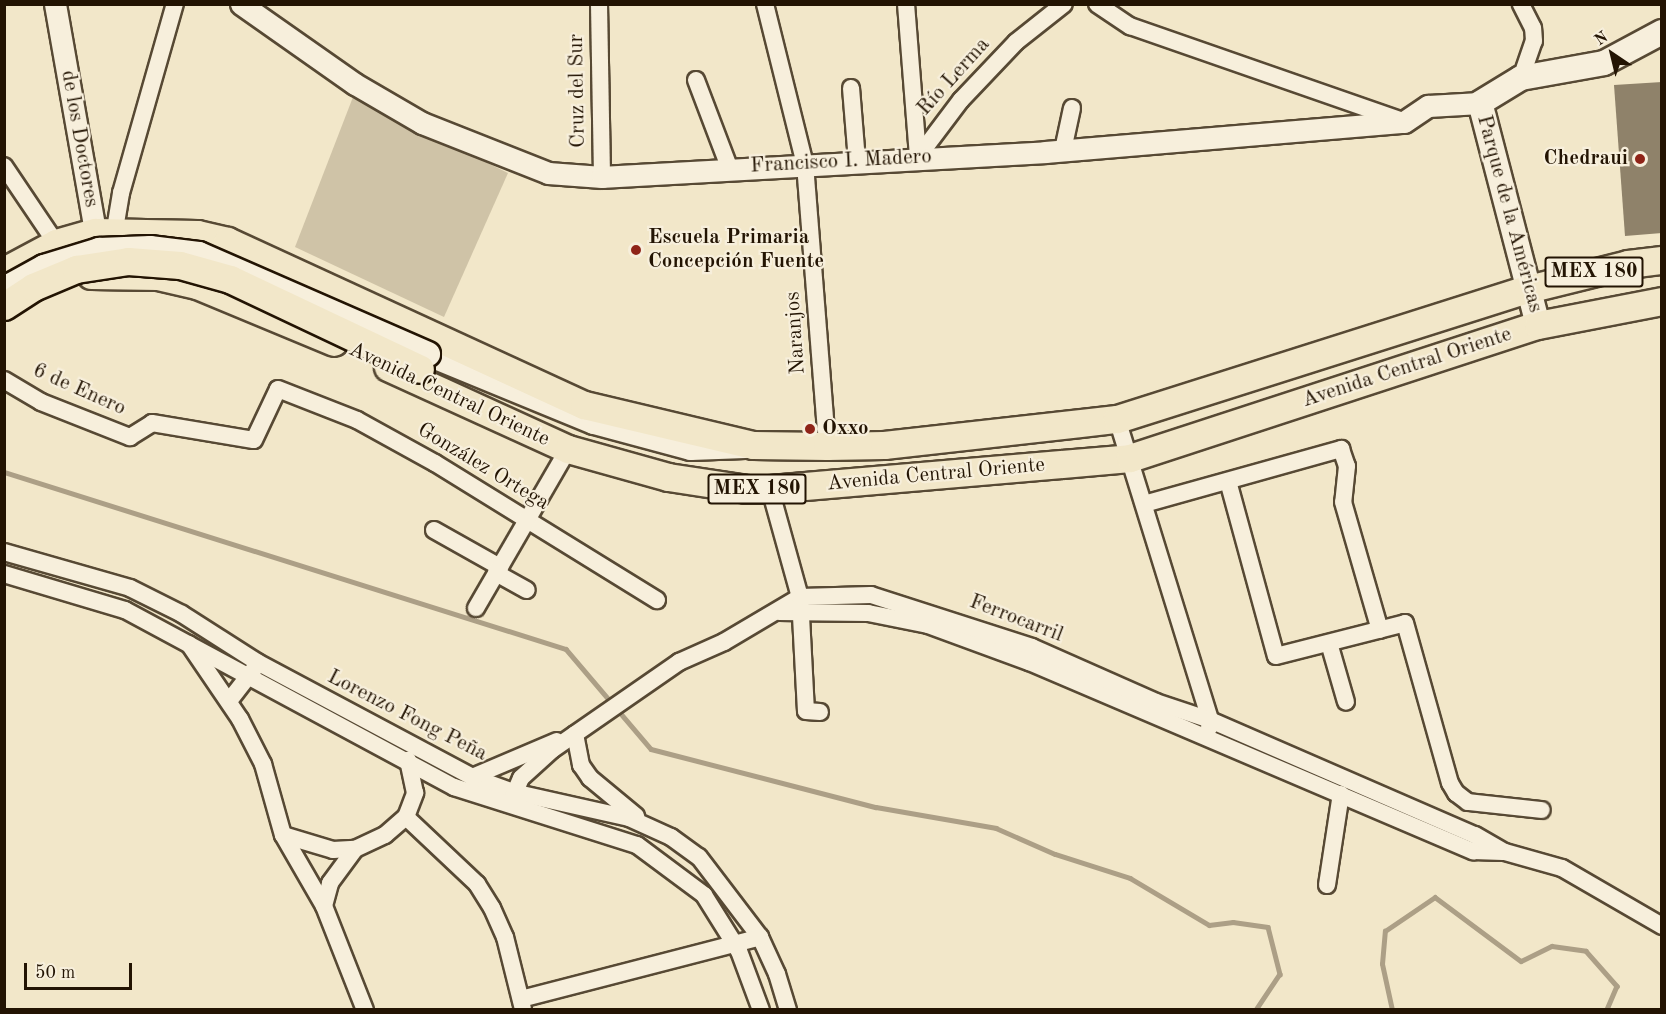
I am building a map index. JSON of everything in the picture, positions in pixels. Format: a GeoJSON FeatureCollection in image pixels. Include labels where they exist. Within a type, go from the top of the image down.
{"type":"FeatureCollection","features":[{"type":"Feature","properties":{"kind":"main road"},"geometry":{"type":"LineString","coordinates":[[1480,103],[1521,78],[1604,63],[1662,32]]}},
{"type":"Feature","properties":{"kind":"main road","name":"Parque de la Américas"},"geometry":{"type":"LineString","coordinates":[[1480,103],[1538,325]]}},
{"type":"Feature","properties":{"kind":"main road","name":"Avenida Central Oriente"},"geometry":{"type":"LineString","coordinates":[[4,271],[57,243],[105,231],[170,231],[227,241],[584,405],[753,445],[827,446],[884,445],[1117,419],[1528,289]]}},
{"type":"Feature","properties":{"kind":"main road"},"geometry":{"type":"LineString","coordinates":[[4,289],[44,267],[99,250],[150,248],[199,254],[424,361],[602,457]]}},
{"type":"Feature","properties":{"kind":"main road","name":"MEX 180"},"geometry":{"type":"LineString","coordinates":[[1528,289],[1662,260]]}},
{"type":"Feature","properties":{"kind":"main road"},"geometry":{"type":"LineString","coordinates":[[4,306],[33,287],[76,269],[128,261],[180,265],[230,279],[424,361],[594,422],[691,448],[753,445]]}},
{"type":"Feature","properties":{"kind":"main road","name":"Avenida Central Oriente"},"geometry":{"type":"LineString","coordinates":[[4,317],[28,301],[100,274],[158,276],[197,285],[303,328],[568,449],[668,477],[770,489],[1130,458],[1538,325]]}},
{"type":"Feature","properties":{"kind":"main road","name":"MEX 180"},"geometry":{"type":"LineString","coordinates":[[1538,325],[1662,301]]}},
{"type":"Feature","properties":{"kind":"street","name":"de los Doctores"},"geometry":{"type":"LineString","coordinates":[[55,4],[105,231],[100,274]]}},
{"type":"Feature","properties":{"kind":"street"},"geometry":{"type":"LineString","coordinates":[[105,231],[175,4]]}},
{"type":"Feature","properties":{"kind":"street","name":"Francisco I. Madero"},"geometry":{"type":"LineString","coordinates":[[241,4],[356,84],[422,123],[548,173],[602,177],[729,167],[1063,150],[1404,122],[1428,106],[1480,103]]}},
{"type":"Feature","properties":{"kind":"street","name":"Cruz del Sur"},"geometry":{"type":"LineString","coordinates":[[599,4],[602,177]]}},
{"type":"Feature","properties":{"kind":"street","name":"Naranjos"},"geometry":{"type":"LineString","coordinates":[[765,4],[805,164],[827,446]]}},
{"type":"Feature","properties":{"kind":"street","name":"Río Lerma"},"geometry":{"type":"LineString","coordinates":[[906,4],[918,157]]}},
{"type":"Feature","properties":{"kind":"street","name":"Río Lerma"},"geometry":{"type":"LineString","coordinates":[[918,157],[961,100],[1016,42],[1064,4]]}},
{"type":"Feature","properties":{"kind":"street"},"geometry":{"type":"LineString","coordinates":[[1097,4],[1130,26],[1404,122]]}},
{"type":"Feature","properties":{"kind":"street"},"geometry":{"type":"LineString","coordinates":[[1521,4],[1533,28],[1534,41],[1521,78]]}},
{"type":"Feature","properties":{"kind":"street"},"geometry":{"type":"LineString","coordinates":[[696,80],[729,167]]}},
{"type":"Feature","properties":{"kind":"street"},"geometry":{"type":"LineString","coordinates":[[851,88],[857,161]]}},
{"type":"Feature","properties":{"kind":"street"},"geometry":{"type":"LineString","coordinates":[[1063,150],[1072,108]]}},
{"type":"Feature","properties":{"kind":"street"},"geometry":{"type":"LineString","coordinates":[[4,166],[57,243]]}},
{"type":"Feature","properties":{"kind":"street","name":"6 de Enero"},"geometry":{"type":"LineString","coordinates":[[4,380],[40,402],[130,437],[152,423],[254,440],[278,389]]}},
{"type":"Feature","properties":{"kind":"street","name":"González Ortega"},"geometry":{"type":"LineString","coordinates":[[278,389],[357,420],[657,600]]}},
{"type":"Feature","properties":{"kind":"street"},"geometry":{"type":"LineString","coordinates":[[1117,419],[1209,728]]}},
{"type":"Feature","properties":{"kind":"street"},"geometry":{"type":"LineString","coordinates":[[1143,504],[1341,448],[1347,466],[1343,502],[1380,630]]}},
{"type":"Feature","properties":{"kind":"street"},"geometry":{"type":"LineString","coordinates":[[476,608],[568,449]]}},
{"type":"Feature","properties":{"kind":"street"},"geometry":{"type":"LineString","coordinates":[[1228,481],[1276,656],[1405,623],[1450,783],[1456,793],[1468,802],[1542,810]]}},
{"type":"Feature","properties":{"kind":"street"},"geometry":{"type":"LineString","coordinates":[[770,489],[800,605],[806,711],[820,712]]}},
{"type":"Feature","properties":{"kind":"street"},"geometry":{"type":"LineString","coordinates":[[434,530],[527,590]]}},
{"type":"Feature","properties":{"kind":"street","name":"Lorenzo Fong Peña"},"geometry":{"type":"LineString","coordinates":[[4,552],[130,588],[182,614],[253,669],[410,766],[454,787],[649,825],[699,857],[760,937],[788,1010]]}},
{"type":"Feature","properties":{"kind":"street","name":"Lorenzo Fong Peña"},"geometry":{"type":"LineString","coordinates":[[4,574],[125,610],[186,641],[253,669],[399,740],[511,798],[636,844],[704,895],[736,944],[761,1010]]}},
{"type":"Feature","properties":{"kind":"street"},"geometry":{"type":"LineString","coordinates":[[125,610],[130,588]]}},
{"type":"Feature","properties":{"kind":"street","name":"Ferrocarril"},"geometry":{"type":"LineString","coordinates":[[511,798],[521,778],[581,729],[679,662],[779,612],[800,605],[928,625],[1029,662],[1162,721],[1209,728],[1474,835],[1505,852],[1562,868],[1662,926]]}},
{"type":"Feature","properties":{"kind":"street"},"geometry":{"type":"LineString","coordinates":[[186,641],[229,701],[263,764],[283,835],[324,906],[365,1010]]}},
{"type":"Feature","properties":{"kind":"street"},"geometry":{"type":"LineString","coordinates":[[1329,643],[1346,702]]}},
{"type":"Feature","properties":{"kind":"street"},"geometry":{"type":"LineString","coordinates":[[229,701],[253,669]]}},
{"type":"Feature","properties":{"kind":"street","name":"Ferrocarril"},"geometry":{"type":"LineString","coordinates":[[1209,728],[1341,794],[1473,851],[1505,852]]}},
{"type":"Feature","properties":{"kind":"street"},"geometry":{"type":"LineString","coordinates":[[581,729],[581,765],[590,778],[605,794],[649,825]]}},
{"type":"Feature","properties":{"kind":"street","name":"Ferrocarril"},"geometry":{"type":"LineString","coordinates":[[472,777],[581,729]]}},
{"type":"Feature","properties":{"kind":"street"},"geometry":{"type":"LineString","coordinates":[[283,835],[315,848],[355,849],[385,835],[406,817],[415,793],[410,766],[399,740]]}},
{"type":"Feature","properties":{"kind":"street"},"geometry":{"type":"LineString","coordinates":[[1327,885],[1341,794]]}},
{"type":"Feature","properties":{"kind":"street"},"geometry":{"type":"LineString","coordinates":[[406,817],[477,884],[492,908],[505,938],[522,1004],[760,937]]}},
{"type":"Feature","properties":{"kind":"street"},"geometry":{"type":"LineString","coordinates":[[324,906],[336,874],[355,849]]}},
{"type":"Feature","properties":{"kind":"shaded area"},"geometry":{"type":"Polygon","coordinates":[[[353,97],[508,173],[444,317],[295,247],[353,97]]]}},
{"type":"Feature","properties":{"kind":"building","name":"Chedraui"},"geometry":{"type":"Polygon","coordinates":[[[1662,82],[1662,233],[1625,236],[1614,85],[1662,82]]]}},
{"type":"Feature","properties":{"kind":"waterway"},"geometry":{"type":"LineString","coordinates":[[4,472],[566,649],[651,749],[876,807],[996,828],[1055,854],[1130,878],[1209,925],[1233,922],[1268,927],[1280,974],[1256,1010]]}},
{"type":"Feature","properties":{"kind":"waterway"},"geometry":{"type":"LineString","coordinates":[[1392,1010],[1382,964],[1385,931],[1435,897],[1521,961],[1552,946],[1586,951],[1617,986],[1607,1010]]}},
{"type":"Feature","properties":{"kind":"place","name":"Chedraui"},"geometry":{"type":"Point","coordinates":[1640,159]}},
{"type":"Feature","properties":{"kind":"place","name":"Escuela Primaria Concepción Fuente"},"geometry":{"type":"Point","coordinates":[636,250]}},
{"type":"Feature","properties":{"kind":"place","name":"Oxxo"},"geometry":{"type":"Point","coordinates":[810,429]}}]}
